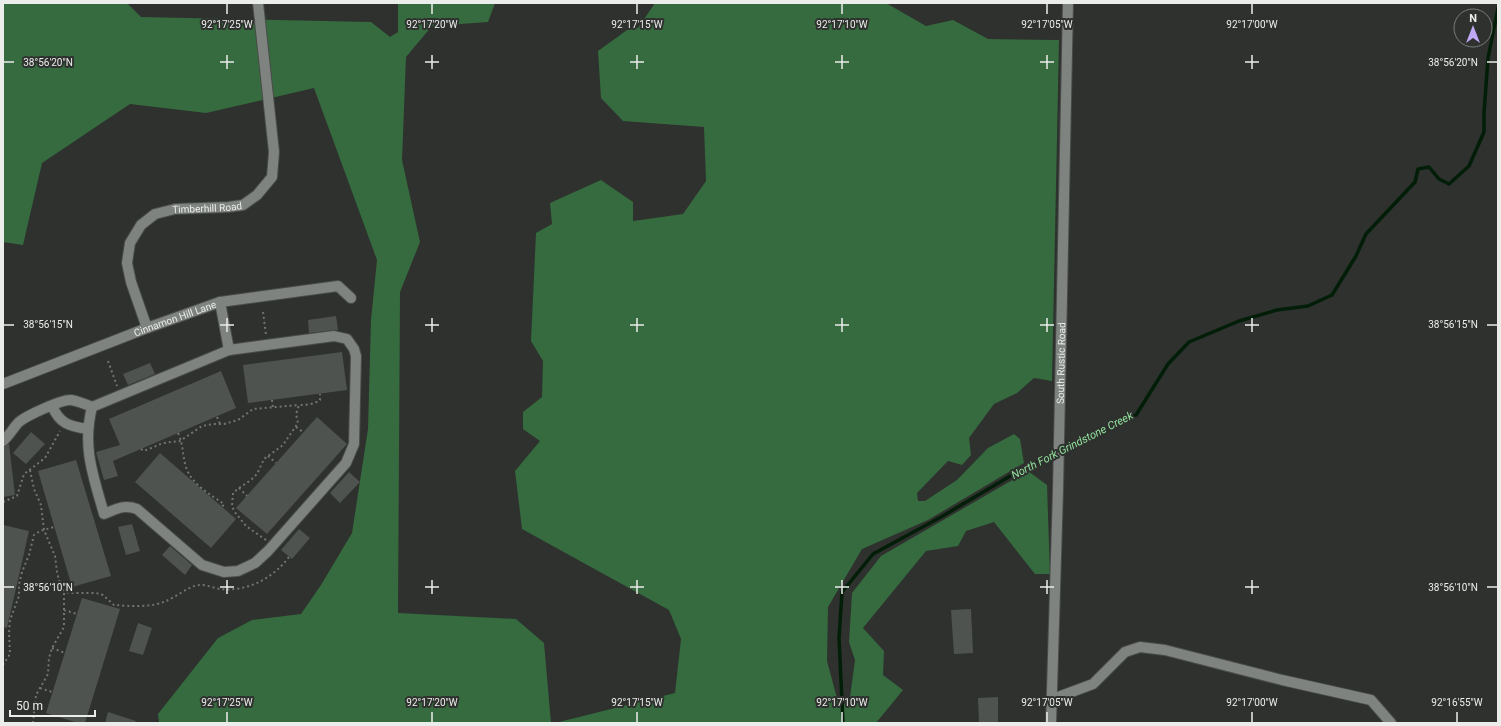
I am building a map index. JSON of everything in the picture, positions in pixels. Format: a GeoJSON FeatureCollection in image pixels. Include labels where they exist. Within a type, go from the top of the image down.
{"type":"FeatureCollection","features":[{"type":"Feature","properties":{"kind":"street","name":"Timberhill Road"},"geometry":{"type":"LineString","coordinates":[[147,328],[131,282],[127,263],[130,243],[141,225],[155,214],[175,209],[243,205],[257,195],[272,177],[274,152],[258,3]]}},
{"type":"Feature","properties":{"kind":"street","name":"South Rustic Road"},"geometry":{"type":"LineString","coordinates":[[1051,723],[1050,700],[1058,461],[1068,3]]}},
{"type":"Feature","properties":{"kind":"street","name":"Cinnamon Hill Lane"},"geometry":{"type":"LineString","coordinates":[[3,384],[147,328],[220,302],[338,286],[351,298]]}},
{"type":"Feature","properties":{"kind":"street"},"geometry":{"type":"LineString","coordinates":[[220,302],[229,350]]}},
{"type":"Feature","properties":{"kind":"street"},"geometry":{"type":"LineString","coordinates":[[3,441],[19,422],[31,414],[70,400],[92,407],[229,350],[334,336],[347,339],[354,349],[356,356],[354,444],[351,454],[346,463],[272,547],[255,563],[238,571],[224,572],[202,565],[137,509],[130,506],[123,506],[104,514],[89,461],[88,428],[92,407]]}},
{"type":"Feature","properties":{"kind":"street"},"geometry":{"type":"LineString","coordinates":[[52,406],[56,414],[64,423],[71,426],[88,428]]}},
{"type":"Feature","properties":{"kind":"street"},"geometry":{"type":"LineString","coordinates":[[1050,700],[1093,684],[1125,652],[1140,647],[1165,650],[1282,680],[1371,700],[1391,723]]}},
{"type":"Feature","properties":{"kind":"path"},"geometry":{"type":"LineString","coordinates":[[263,312],[267,344]]}},
{"type":"Feature","properties":{"kind":"path"},"geometry":{"type":"LineString","coordinates":[[108,362],[121,394]]}},
{"type":"Feature","properties":{"kind":"path"},"geometry":{"type":"LineString","coordinates":[[141,449],[144,451],[156,445],[181,440],[202,426],[238,420],[253,409],[299,404],[305,405],[318,402],[320,400],[320,394]]}},
{"type":"Feature","properties":{"kind":"path"},"geometry":{"type":"LineString","coordinates":[[272,400],[273,408]]}},
{"type":"Feature","properties":{"kind":"path"},"geometry":{"type":"LineString","coordinates":[[272,547],[260,535],[246,526],[234,511],[232,498],[233,493],[251,480],[268,456],[283,445],[296,427],[298,423],[296,414],[299,404]]}},
{"type":"Feature","properties":{"kind":"path"},"geometry":{"type":"LineString","coordinates":[[217,417],[220,424]]}},
{"type":"Feature","properties":{"kind":"path"},"geometry":{"type":"LineString","coordinates":[[3,502],[17,496],[24,474],[45,458],[64,423]]}},
{"type":"Feature","properties":{"kind":"path"},"geometry":{"type":"LineString","coordinates":[[296,427],[303,432]]}},
{"type":"Feature","properties":{"kind":"path"},"geometry":{"type":"LineString","coordinates":[[178,433],[181,440],[186,466],[190,474],[207,492],[224,504],[222,506]]}},
{"type":"Feature","properties":{"kind":"path"},"geometry":{"type":"LineString","coordinates":[[268,456],[276,464]]}},
{"type":"Feature","properties":{"kind":"path"},"geometry":{"type":"LineString","coordinates":[[30,470],[34,489],[41,505],[44,530],[55,556],[61,588],[69,593],[96,593],[114,605],[154,604],[165,602],[198,585],[221,589],[246,587],[271,576],[289,557]]}},
{"type":"Feature","properties":{"kind":"path"},"geometry":{"type":"LineString","coordinates":[[239,488],[247,496]]}},
{"type":"Feature","properties":{"kind":"path"},"geometry":{"type":"LineString","coordinates":[[3,665],[10,654],[10,620],[19,596],[19,584],[34,535],[40,530],[54,527]]}},
{"type":"Feature","properties":{"kind":"path"},"geometry":{"type":"LineString","coordinates":[[33,723],[36,695],[48,674],[49,658],[52,648],[64,627],[64,591]]}},
{"type":"Feature","properties":{"kind":"path"},"geometry":{"type":"LineString","coordinates":[[64,610],[77,614]]}},
{"type":"Feature","properties":{"kind":"path"},"geometry":{"type":"LineString","coordinates":[[52,648],[65,653]]}},
{"type":"Feature","properties":{"kind":"path"},"geometry":{"type":"LineString","coordinates":[[40,688],[52,692]]}},
{"type":"Feature","properties":{"kind":"green space"},"geometry":{"type":"Polygon","coordinates":[[[3,3],[127,3],[141,17],[371,22],[390,37],[398,32],[398,3],[495,3],[488,22],[432,26],[406,57],[402,160],[420,242],[400,292],[398,613],[516,619],[544,643],[551,723],[159,723],[158,714],[218,638],[252,620],[301,614],[321,585],[352,533],[368,429],[371,320],[377,260],[314,88],[206,113],[130,104],[42,163],[23,245],[3,242],[3,3]]]}},
{"type":"Feature","properties":{"kind":"green space"},"geometry":{"type":"Polygon","coordinates":[[[655,3],[886,3],[926,26],[953,20],[988,39],[1059,40],[1052,381],[1034,378],[1017,393],[994,404],[969,438],[971,455],[962,465],[948,461],[917,493],[918,501],[925,501],[957,480],[988,448],[1014,434],[1020,439],[1024,463],[928,520],[862,549],[828,607],[827,661],[838,702],[849,705],[855,660],[849,642],[852,593],[881,556],[1028,471],[1047,485],[1050,574],[1035,574],[994,522],[966,531],[958,546],[926,551],[863,628],[884,651],[883,675],[903,690],[876,723],[555,723],[675,693],[681,639],[669,610],[522,529],[515,471],[540,441],[523,429],[523,412],[542,397],[543,361],[531,341],[536,233],[552,224],[550,203],[601,180],[633,202],[633,221],[683,214],[706,181],[704,127],[623,121],[601,98],[598,51],[627,30],[638,28],[655,3]]]}},
{"type":"Feature","properties":{"kind":"building"},"geometry":{"type":"Polygon","coordinates":[[[336,316],[338,330],[309,333],[308,320],[336,316]]]}},
{"type":"Feature","properties":{"kind":"building"},"geometry":{"type":"Polygon","coordinates":[[[342,352],[347,390],[248,403],[243,365],[342,352]]]}},
{"type":"Feature","properties":{"kind":"building"},"geometry":{"type":"Polygon","coordinates":[[[150,363],[155,374],[128,385],[123,374],[150,363]]]}},
{"type":"Feature","properties":{"kind":"building"},"geometry":{"type":"Polygon","coordinates":[[[221,371],[236,408],[113,461],[118,476],[104,480],[96,452],[120,445],[109,419],[221,371]]]}},
{"type":"Feature","properties":{"kind":"building"},"geometry":{"type":"Polygon","coordinates":[[[317,417],[347,444],[267,534],[236,508],[317,417]]]}},
{"type":"Feature","properties":{"kind":"building"},"geometry":{"type":"Polygon","coordinates":[[[31,432],[45,444],[26,464],[13,453],[31,432]]]}},
{"type":"Feature","properties":{"kind":"building"},"geometry":{"type":"Polygon","coordinates":[[[9,444],[15,495],[3,497],[3,447],[9,444]]]}},
{"type":"Feature","properties":{"kind":"building"},"geometry":{"type":"Polygon","coordinates":[[[160,453],[236,519],[211,548],[135,482],[160,453]]]}},
{"type":"Feature","properties":{"kind":"building"},"geometry":{"type":"Polygon","coordinates":[[[76,460],[111,576],[72,587],[38,471],[76,460]]]}},
{"type":"Feature","properties":{"kind":"building"},"geometry":{"type":"Polygon","coordinates":[[[349,472],[360,482],[340,503],[330,493],[349,472]]]}},
{"type":"Feature","properties":{"kind":"building"},"geometry":{"type":"Polygon","coordinates":[[[132,524],[140,551],[126,555],[118,527],[132,524]]]}},
{"type":"Feature","properties":{"kind":"building"},"geometry":{"type":"Polygon","coordinates":[[[3,525],[29,531],[7,628],[3,627],[3,525]]]}},
{"type":"Feature","properties":{"kind":"building"},"geometry":{"type":"Polygon","coordinates":[[[299,529],[310,538],[292,559],[281,550],[299,529]]]}},
{"type":"Feature","properties":{"kind":"building"},"geometry":{"type":"Polygon","coordinates":[[[170,546],[192,565],[185,575],[162,555],[170,546]]]}},
{"type":"Feature","properties":{"kind":"building"},"geometry":{"type":"Polygon","coordinates":[[[82,598],[120,609],[85,723],[78,723],[46,713],[82,598]]]}},
{"type":"Feature","properties":{"kind":"building"},"geometry":{"type":"Polygon","coordinates":[[[971,609],[973,653],[954,654],[951,610],[971,609]]]}},
{"type":"Feature","properties":{"kind":"building"},"geometry":{"type":"Polygon","coordinates":[[[138,623],[152,628],[143,655],[129,651],[138,623]]]}},
{"type":"Feature","properties":{"kind":"building"},"geometry":{"type":"Polygon","coordinates":[[[998,697],[998,723],[979,723],[978,698],[998,697]]]}},
{"type":"Feature","properties":{"kind":"building"},"geometry":{"type":"Polygon","coordinates":[[[108,712],[136,721],[135,723],[105,723],[108,712]]]}},
{"type":"Feature","properties":{"kind":"waterway","name":"North Fork Grindstone Creek"},"geometry":{"type":"LineString","coordinates":[[843,723],[839,638],[842,592],[873,554],[941,517],[1017,472],[1136,415],[1168,364],[1189,342],[1239,321],[1277,310],[1308,306],[1332,295],[1356,256],[1366,234],[1415,182],[1418,169],[1429,167],[1439,179],[1449,184],[1469,166],[1484,132],[1488,58],[1498,8]]}}]}
